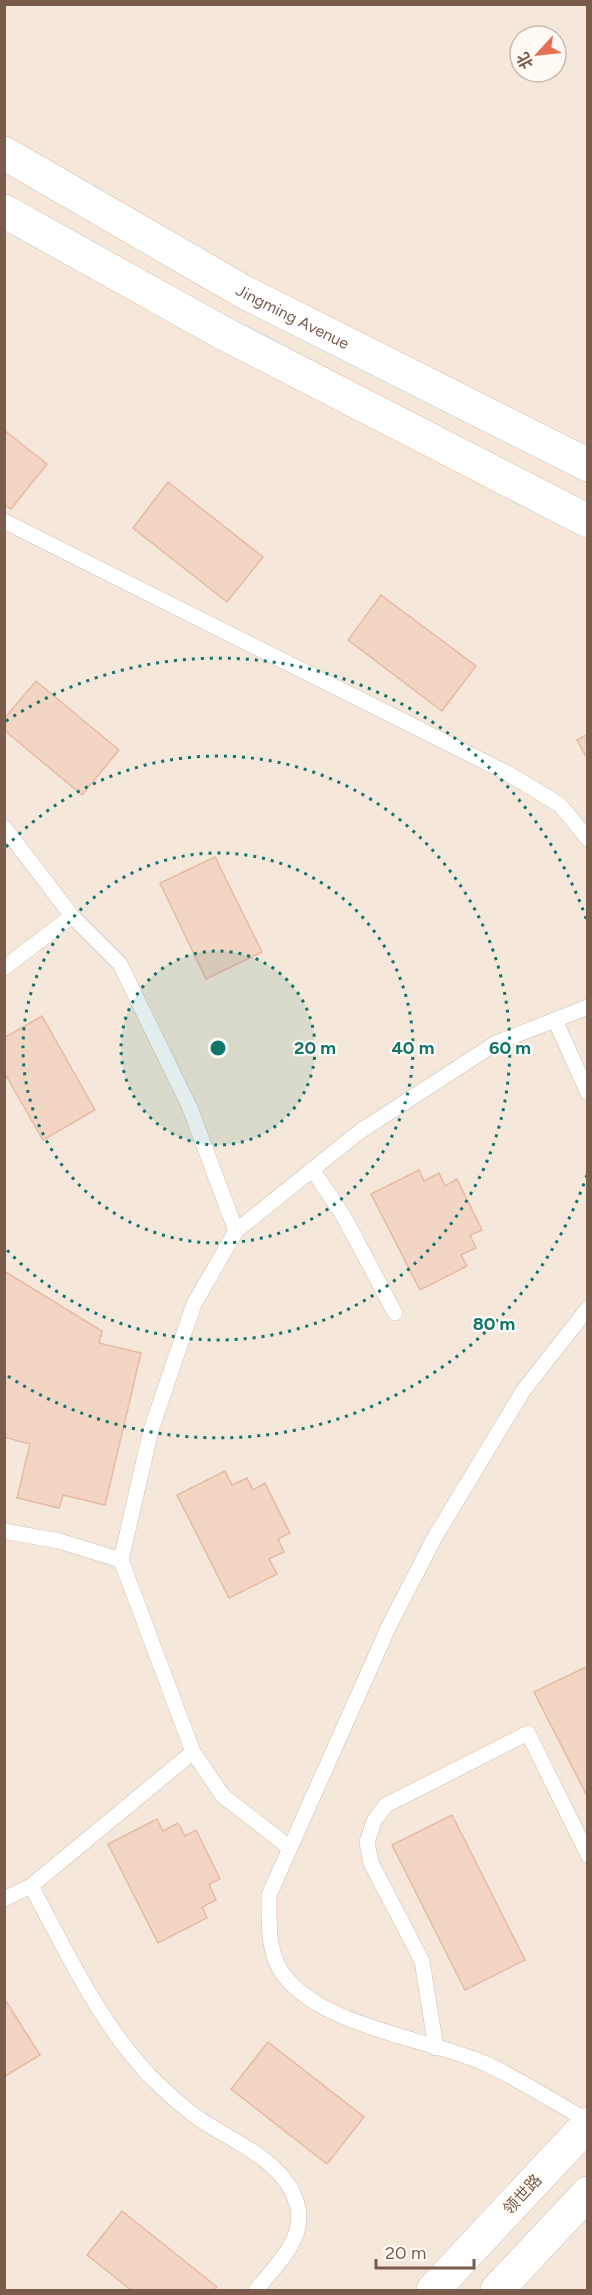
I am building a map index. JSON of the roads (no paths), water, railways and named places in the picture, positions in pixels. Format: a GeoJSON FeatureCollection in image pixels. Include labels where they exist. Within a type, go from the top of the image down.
{"type":"FeatureCollection","features":[{"type":"Feature","properties":{"kind":"street","name":"Jingming Avenue"},"geometry":{"type":"LineString","coordinates":[[4,153],[244,292],[588,465]]}},
{"type":"Feature","properties":{"kind":"street"},"geometry":{"type":"LineString","coordinates":[[4,211],[223,333],[588,521]]}},
{"type":"Feature","properties":{"kind":"street","name":"领世路"},"geometry":{"type":"LineString","coordinates":[[433,2290],[588,2123]]}},
{"type":"Feature","properties":{"kind":"street"},"geometry":{"type":"LineString","coordinates":[[497,2290],[588,2193]]}},
{"type":"Feature","properties":{"kind":"lane"},"geometry":{"type":"LineString","coordinates":[[4,521],[509,774],[560,805],[588,838]]}},
{"type":"Feature","properties":{"kind":"lane"},"geometry":{"type":"LineString","coordinates":[[4,827],[72,916],[120,964],[190,1108],[236,1231]]}},
{"type":"Feature","properties":{"kind":"lane"},"geometry":{"type":"LineString","coordinates":[[4,968],[72,916]]}},
{"type":"Feature","properties":{"kind":"lane"},"geometry":{"type":"LineString","coordinates":[[290,1848],[223,1796],[193,1752],[121,1560],[151,1430],[194,1304],[236,1231],[359,1132],[496,1043],[588,1007]]}},
{"type":"Feature","properties":{"kind":"lane"},"geometry":{"type":"LineString","coordinates":[[555,1020],[588,1093]]}},
{"type":"Feature","properties":{"kind":"lane"},"geometry":{"type":"LineString","coordinates":[[312,1169],[344,1218],[395,1313]]}},
{"type":"Feature","properties":{"kind":"lane"},"geometry":{"type":"LineString","coordinates":[[588,1308],[523,1391],[436,1536],[390,1626],[269,1895],[269,1939],[282,1974],[314,2002],[357,2021],[484,2063],[588,2123]]}},
{"type":"Feature","properties":{"kind":"lane"},"geometry":{"type":"LineString","coordinates":[[4,1531],[59,1541],[121,1560]]}},
{"type":"Feature","properties":{"kind":"lane"},"geometry":{"type":"LineString","coordinates":[[436,2048],[422,1961],[371,1863],[367,1842],[374,1821],[386,1805],[528,1733],[588,1855]]}},
{"type":"Feature","properties":{"kind":"lane"},"geometry":{"type":"LineString","coordinates":[[4,1899],[30,1886],[193,1752]]}},
{"type":"Feature","properties":{"kind":"lane"},"geometry":{"type":"LineString","coordinates":[[30,1886],[109,2027],[149,2075],[198,2118],[264,2159],[289,2182],[298,2206],[297,2238],[256,2290]]}}]}
